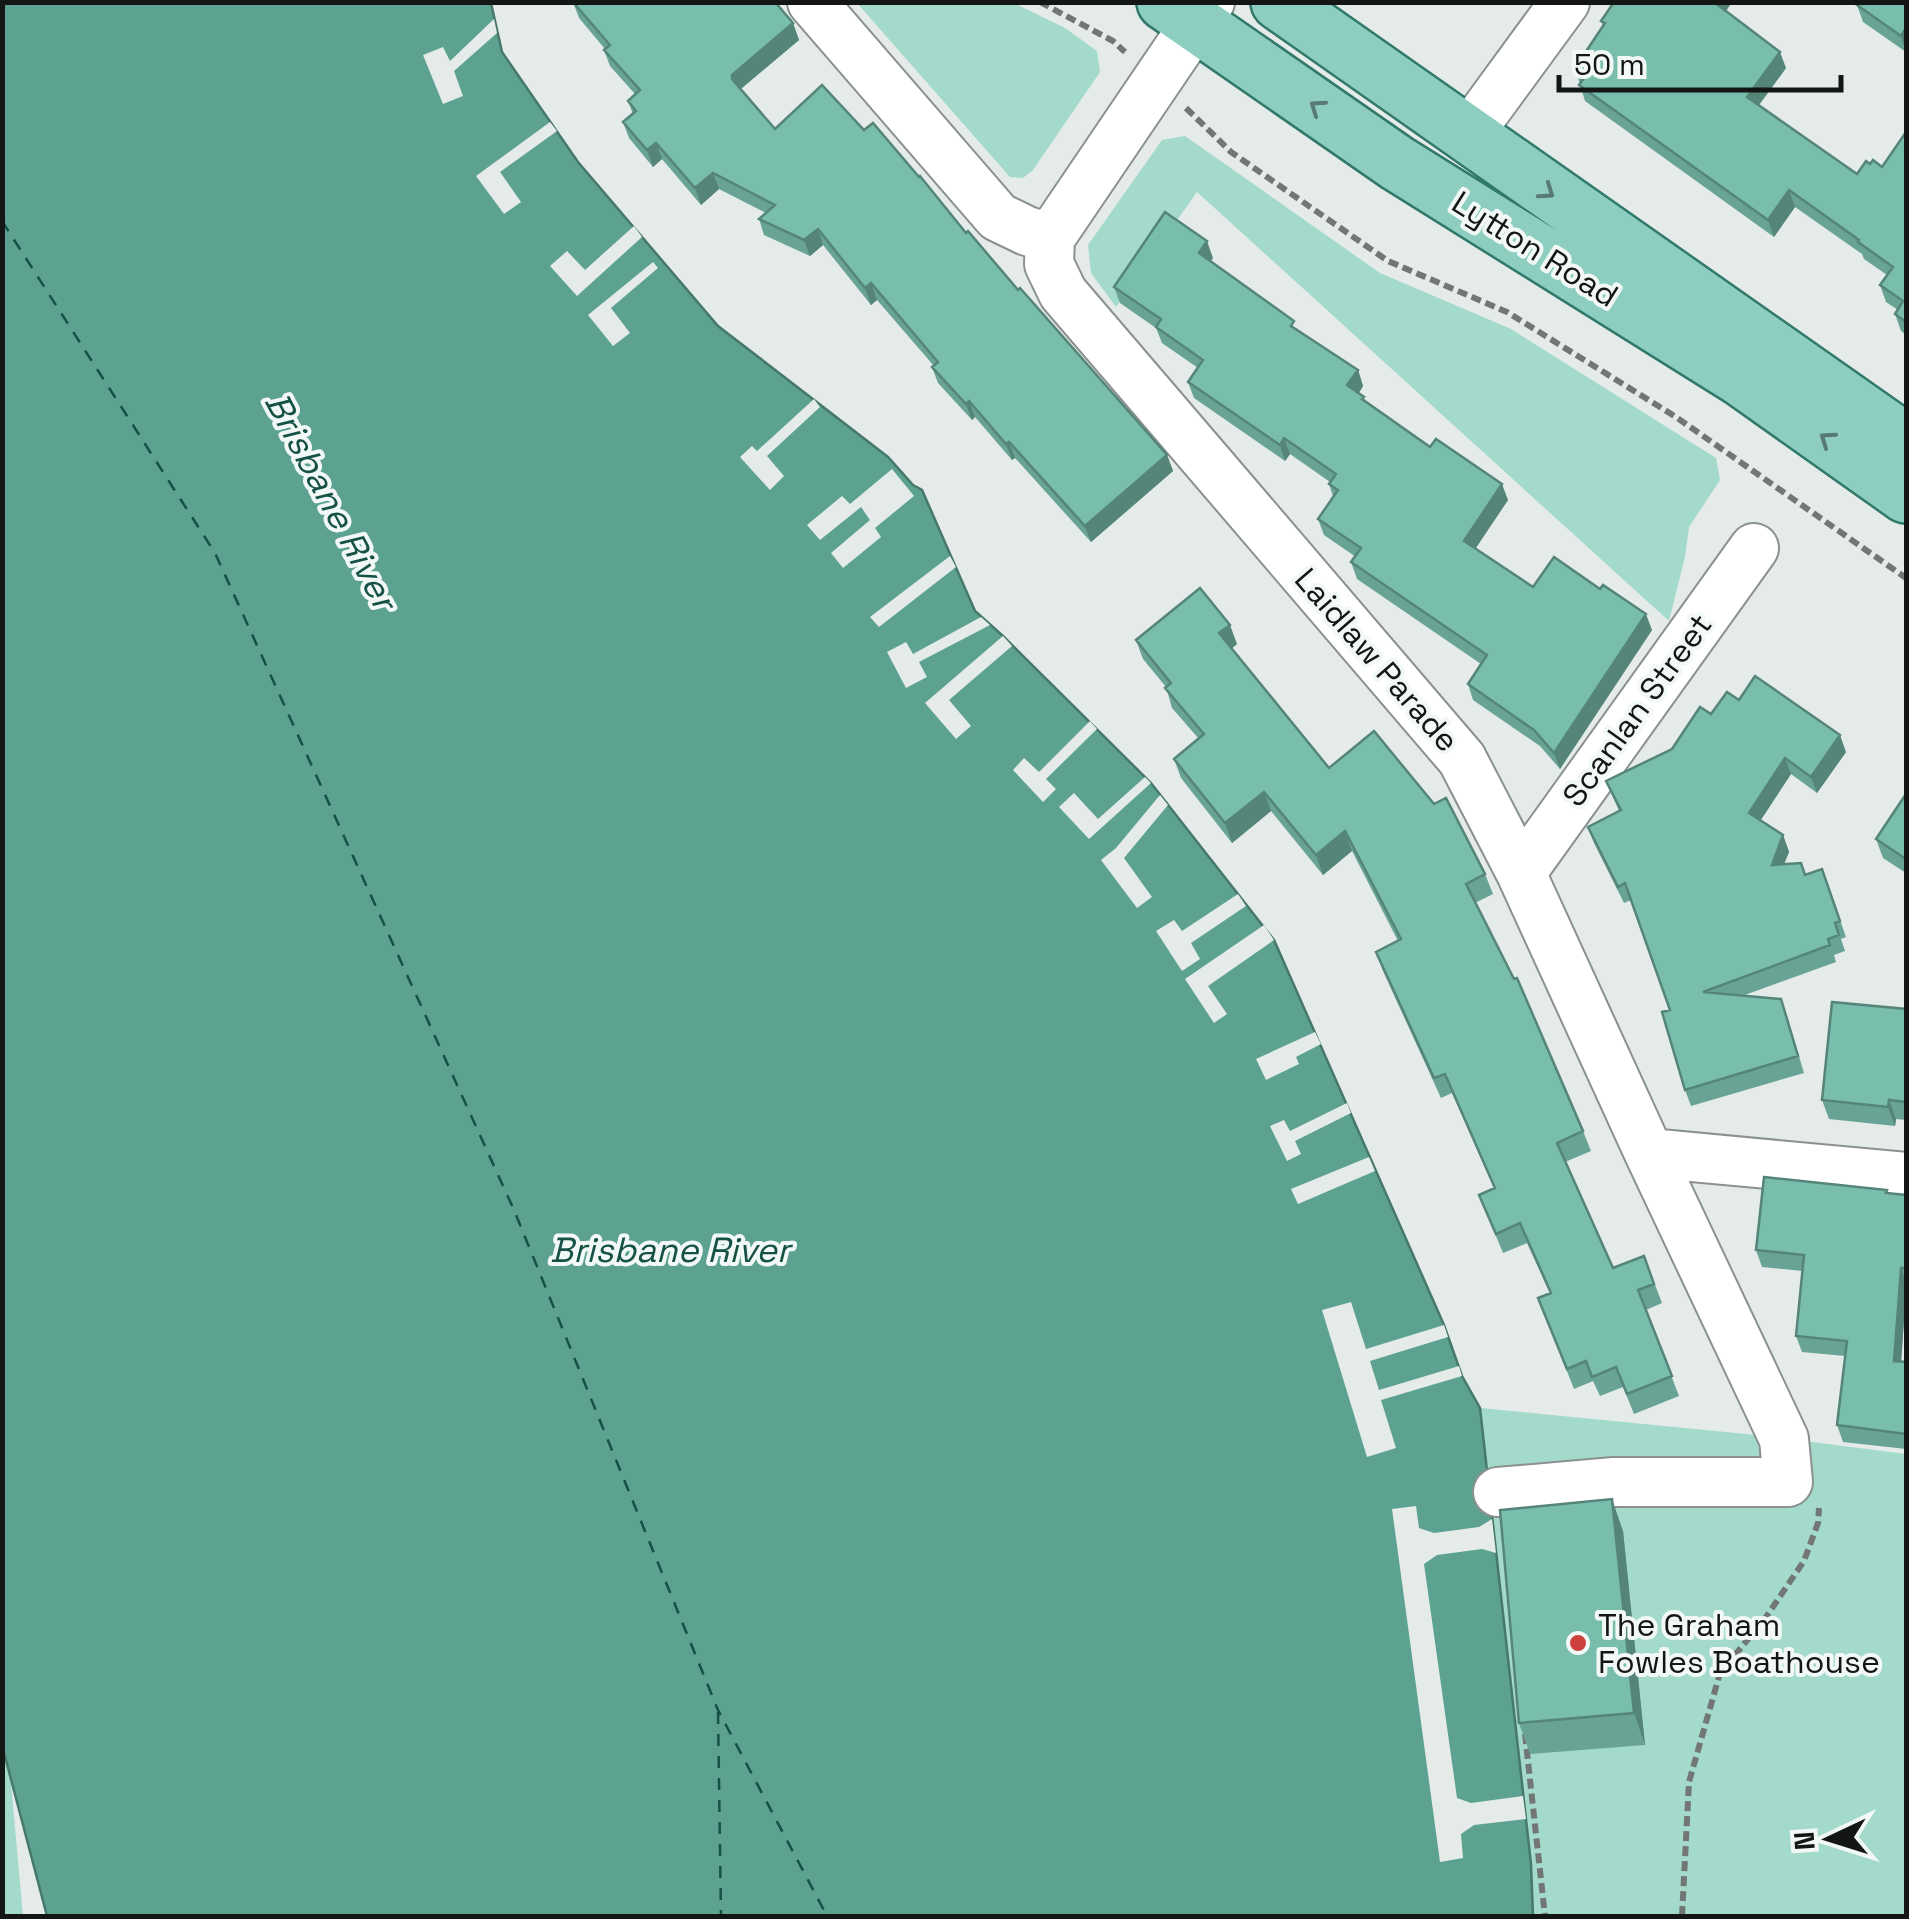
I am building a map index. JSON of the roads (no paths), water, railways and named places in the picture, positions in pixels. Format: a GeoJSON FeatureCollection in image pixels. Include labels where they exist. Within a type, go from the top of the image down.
{"type":"FeatureCollection","features":[{"type":"Feature","properties":{"kind":"main road","name":"Lytton Road"},"geometry":{"type":"LineString","coordinates":[[1280,2],[1906,442]]}},
{"type":"Feature","properties":{"kind":"main road","name":"Lytton Road"},"geometry":{"type":"LineString","coordinates":[[1190,10],[1248,58],[1397,163],[1741,378],[1906,495]]}},
{"type":"Feature","properties":{"kind":"street"},"geometry":{"type":"LineString","coordinates":[[812,2],[998,216],[1050,238],[1190,10]]}},
{"type":"Feature","properties":{"kind":"street"},"geometry":{"type":"LineString","coordinates":[[1467,136],[1565,2]]}},
{"type":"Feature","properties":{"kind":"street","name":"Laidlaw Parade"},"geometry":{"type":"LineString","coordinates":[[1050,238],[1049,264],[1063,293],[1462,759],[1521,872],[1648,1153],[1784,1438],[1788,1482],[1614,1482],[1498,1492]]}},
{"type":"Feature","properties":{"kind":"street","name":"Scanlan Street"},"geometry":{"type":"LineString","coordinates":[[1521,872],[1754,548]]}},
{"type":"Feature","properties":{"kind":"street"},"geometry":{"type":"LineString","coordinates":[[1648,1153],[1906,1177]]}},
{"type":"Feature","properties":{"kind":"water","name":"Brisbane River"},"geometry":{"type":"Polygon","coordinates":[[[2,3],[491,3],[502,52],[578,162],[718,326],[888,457],[922,490],[975,611],[1151,783],[1274,940],[1444,1325],[1462,1376],[1480,1408],[1531,1864],[1533,1916],[47,1916],[2,1745],[2,3]]]}},
{"type":"Feature","properties":{"kind":"place","name":"The Graham Fowles Boathouse"},"geometry":{"type":"Point","coordinates":[1578,1643]}}]}
